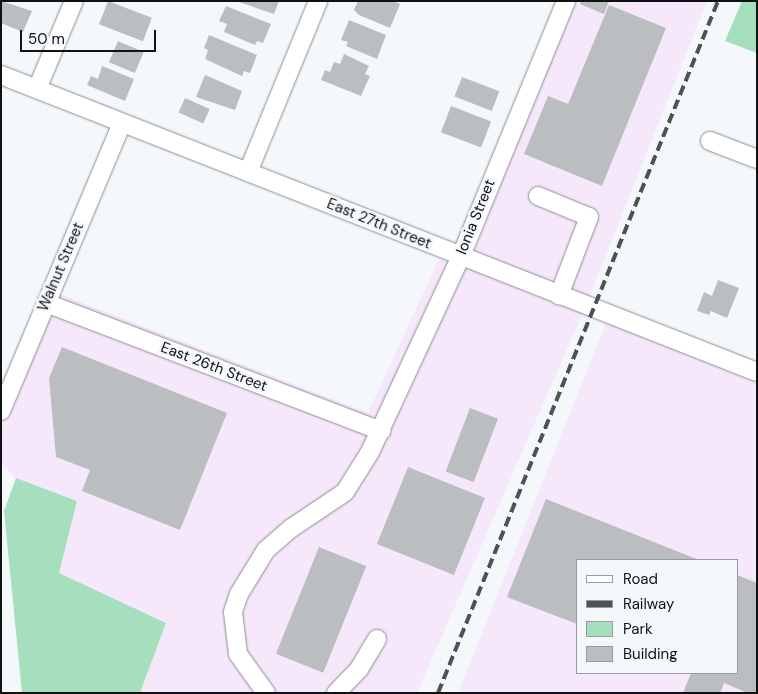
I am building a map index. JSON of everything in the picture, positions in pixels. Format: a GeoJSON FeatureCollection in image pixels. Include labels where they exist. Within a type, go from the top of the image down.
{"type":"FeatureCollection","features":[{"type":"Feature","properties":{"kind":"street"},"geometry":{"type":"LineString","coordinates":[[38,89],[74,1]]}},
{"type":"Feature","properties":{"kind":"street"},"geometry":{"type":"LineString","coordinates":[[248,172],[318,1]]}},
{"type":"Feature","properties":{"kind":"street","name":"Ionia Street"},"geometry":{"type":"LineString","coordinates":[[266,693],[238,654],[233,612],[239,594],[266,550],[290,529],[345,492],[381,431],[460,256],[566,1]]}},
{"type":"Feature","properties":{"kind":"street","name":"East 27th Street"},"geometry":{"type":"LineString","coordinates":[[1,75],[757,372]]}},
{"type":"Feature","properties":{"kind":"street","name":"Walnut Street"},"geometry":{"type":"LineString","coordinates":[[1,412],[122,123]]}},
{"type":"Feature","properties":{"kind":"street"},"geometry":{"type":"LineString","coordinates":[[710,141],[757,159]]}},
{"type":"Feature","properties":{"kind":"street"},"geometry":{"type":"LineString","coordinates":[[538,196],[589,217],[559,294]]}},
{"type":"Feature","properties":{"kind":"street","name":"East 26th Street"},"geometry":{"type":"LineString","coordinates":[[46,303],[381,431]]}},
{"type":"Feature","properties":{"kind":"street"},"geometry":{"type":"LineString","coordinates":[[336,693],[359,668],[377,639]]}},
{"type":"Feature","properties":{"kind":"shaded area"},"geometry":{"type":"Polygon","coordinates":[[[574,1],[707,1],[582,315],[417,693],[140,693],[166,623],[58,573],[77,501],[16,478],[1,464],[1,400],[44,288],[368,413],[439,259],[467,269],[574,1]]]}},
{"type":"Feature","properties":{"kind":"shaded area"},"geometry":{"type":"Polygon","coordinates":[[[606,323],[757,382],[757,693],[458,693],[606,323]]]}},
{"type":"Feature","properties":{"kind":"green space"},"geometry":{"type":"Polygon","coordinates":[[[742,1],[757,1],[757,53],[725,41],[742,1]]]}},
{"type":"Feature","properties":{"kind":"green space"},"geometry":{"type":"Polygon","coordinates":[[[16,478],[77,501],[59,573],[166,623],[140,693],[22,693],[4,511],[16,478]]]}},
{"type":"Feature","properties":{"kind":"building"},"geometry":{"type":"Polygon","coordinates":[[[1,1],[32,11],[23,32],[1,23],[1,1]]]}},
{"type":"Feature","properties":{"kind":"building"},"geometry":{"type":"Polygon","coordinates":[[[108,1],[152,18],[143,41],[99,24],[108,1]]]}},
{"type":"Feature","properties":{"kind":"building"},"geometry":{"type":"Polygon","coordinates":[[[236,1],[279,1],[274,14],[236,1]]]}},
{"type":"Feature","properties":{"kind":"building"},"geometry":{"type":"Polygon","coordinates":[[[358,1],[393,1],[400,4],[390,28],[359,15],[354,10],[358,1]]]}},
{"type":"Feature","properties":{"kind":"building"},"geometry":{"type":"Polygon","coordinates":[[[581,1],[609,1],[604,14],[580,4],[581,1]]]}},
{"type":"Feature","properties":{"kind":"building"},"geometry":{"type":"Polygon","coordinates":[[[609,5],[666,28],[602,186],[524,154],[548,96],[568,104],[609,5]]]}},
{"type":"Feature","properties":{"kind":"building"},"geometry":{"type":"Polygon","coordinates":[[[226,6],[271,24],[263,43],[257,41],[255,45],[224,32],[227,24],[219,21],[226,6]]]}},
{"type":"Feature","properties":{"kind":"building"},"geometry":{"type":"Polygon","coordinates":[[[349,20],[386,35],[377,59],[346,46],[348,42],[341,40],[349,20]]]}},
{"type":"Feature","properties":{"kind":"building"},"geometry":{"type":"Polygon","coordinates":[[[209,35],[257,55],[250,73],[244,71],[242,76],[205,59],[208,50],[204,48],[209,35]]]}},
{"type":"Feature","properties":{"kind":"building"},"geometry":{"type":"Polygon","coordinates":[[[118,41],[144,52],[135,73],[109,62],[118,41]]]}},
{"type":"Feature","properties":{"kind":"building"},"geometry":{"type":"Polygon","coordinates":[[[344,54],[369,66],[365,74],[370,76],[361,96],[321,80],[325,70],[330,72],[334,62],[340,64],[344,54]]]}},
{"type":"Feature","properties":{"kind":"building"},"geometry":{"type":"Polygon","coordinates":[[[102,66],[134,79],[125,101],[87,85],[91,76],[98,79],[102,66]]]}},
{"type":"Feature","properties":{"kind":"building"},"geometry":{"type":"Polygon","coordinates":[[[205,75],[242,91],[235,110],[196,97],[205,75]]]}},
{"type":"Feature","properties":{"kind":"building"},"geometry":{"type":"Polygon","coordinates":[[[462,77],[499,91],[492,111],[454,97],[462,77]]]}},
{"type":"Feature","properties":{"kind":"building"},"geometry":{"type":"Polygon","coordinates":[[[185,98],[210,109],[203,124],[178,113],[185,98]]]}},
{"type":"Feature","properties":{"kind":"building"},"geometry":{"type":"Polygon","coordinates":[[[451,106],[491,121],[481,148],[441,132],[451,106]]]}},
{"type":"Feature","properties":{"kind":"building"},"geometry":{"type":"Polygon","coordinates":[[[718,280],[739,288],[727,318],[711,311],[709,315],[697,311],[704,292],[712,296],[718,280]]]}},
{"type":"Feature","properties":{"kind":"building"},"geometry":{"type":"Polygon","coordinates":[[[62,347],[227,413],[180,530],[82,491],[90,470],[56,457],[49,378],[62,347]]]}},
{"type":"Feature","properties":{"kind":"building"},"geometry":{"type":"Polygon","coordinates":[[[470,408],[498,419],[474,482],[446,471],[470,408]]]}},
{"type":"Feature","properties":{"kind":"building"},"geometry":{"type":"Polygon","coordinates":[[[408,467],[485,498],[454,575],[377,544],[408,467]]]}},
{"type":"Feature","properties":{"kind":"building"},"geometry":{"type":"Polygon","coordinates":[[[546,499],[696,559],[576,559],[576,624],[507,597],[546,499]]]}},
{"type":"Feature","properties":{"kind":"building"},"geometry":{"type":"Polygon","coordinates":[[[319,547],[366,566],[323,673],[276,654],[319,547]]]}},
{"type":"Feature","properties":{"kind":"building"},"geometry":{"type":"Polygon","coordinates":[[[738,575],[757,583],[757,693],[748,693],[724,683],[720,693],[683,693],[691,674],[738,674],[738,575]]]}},
{"type":"Feature","properties":{"kind":"railway"},"geometry":{"type":"LineString","coordinates":[[438,693],[718,1]]}}]}
